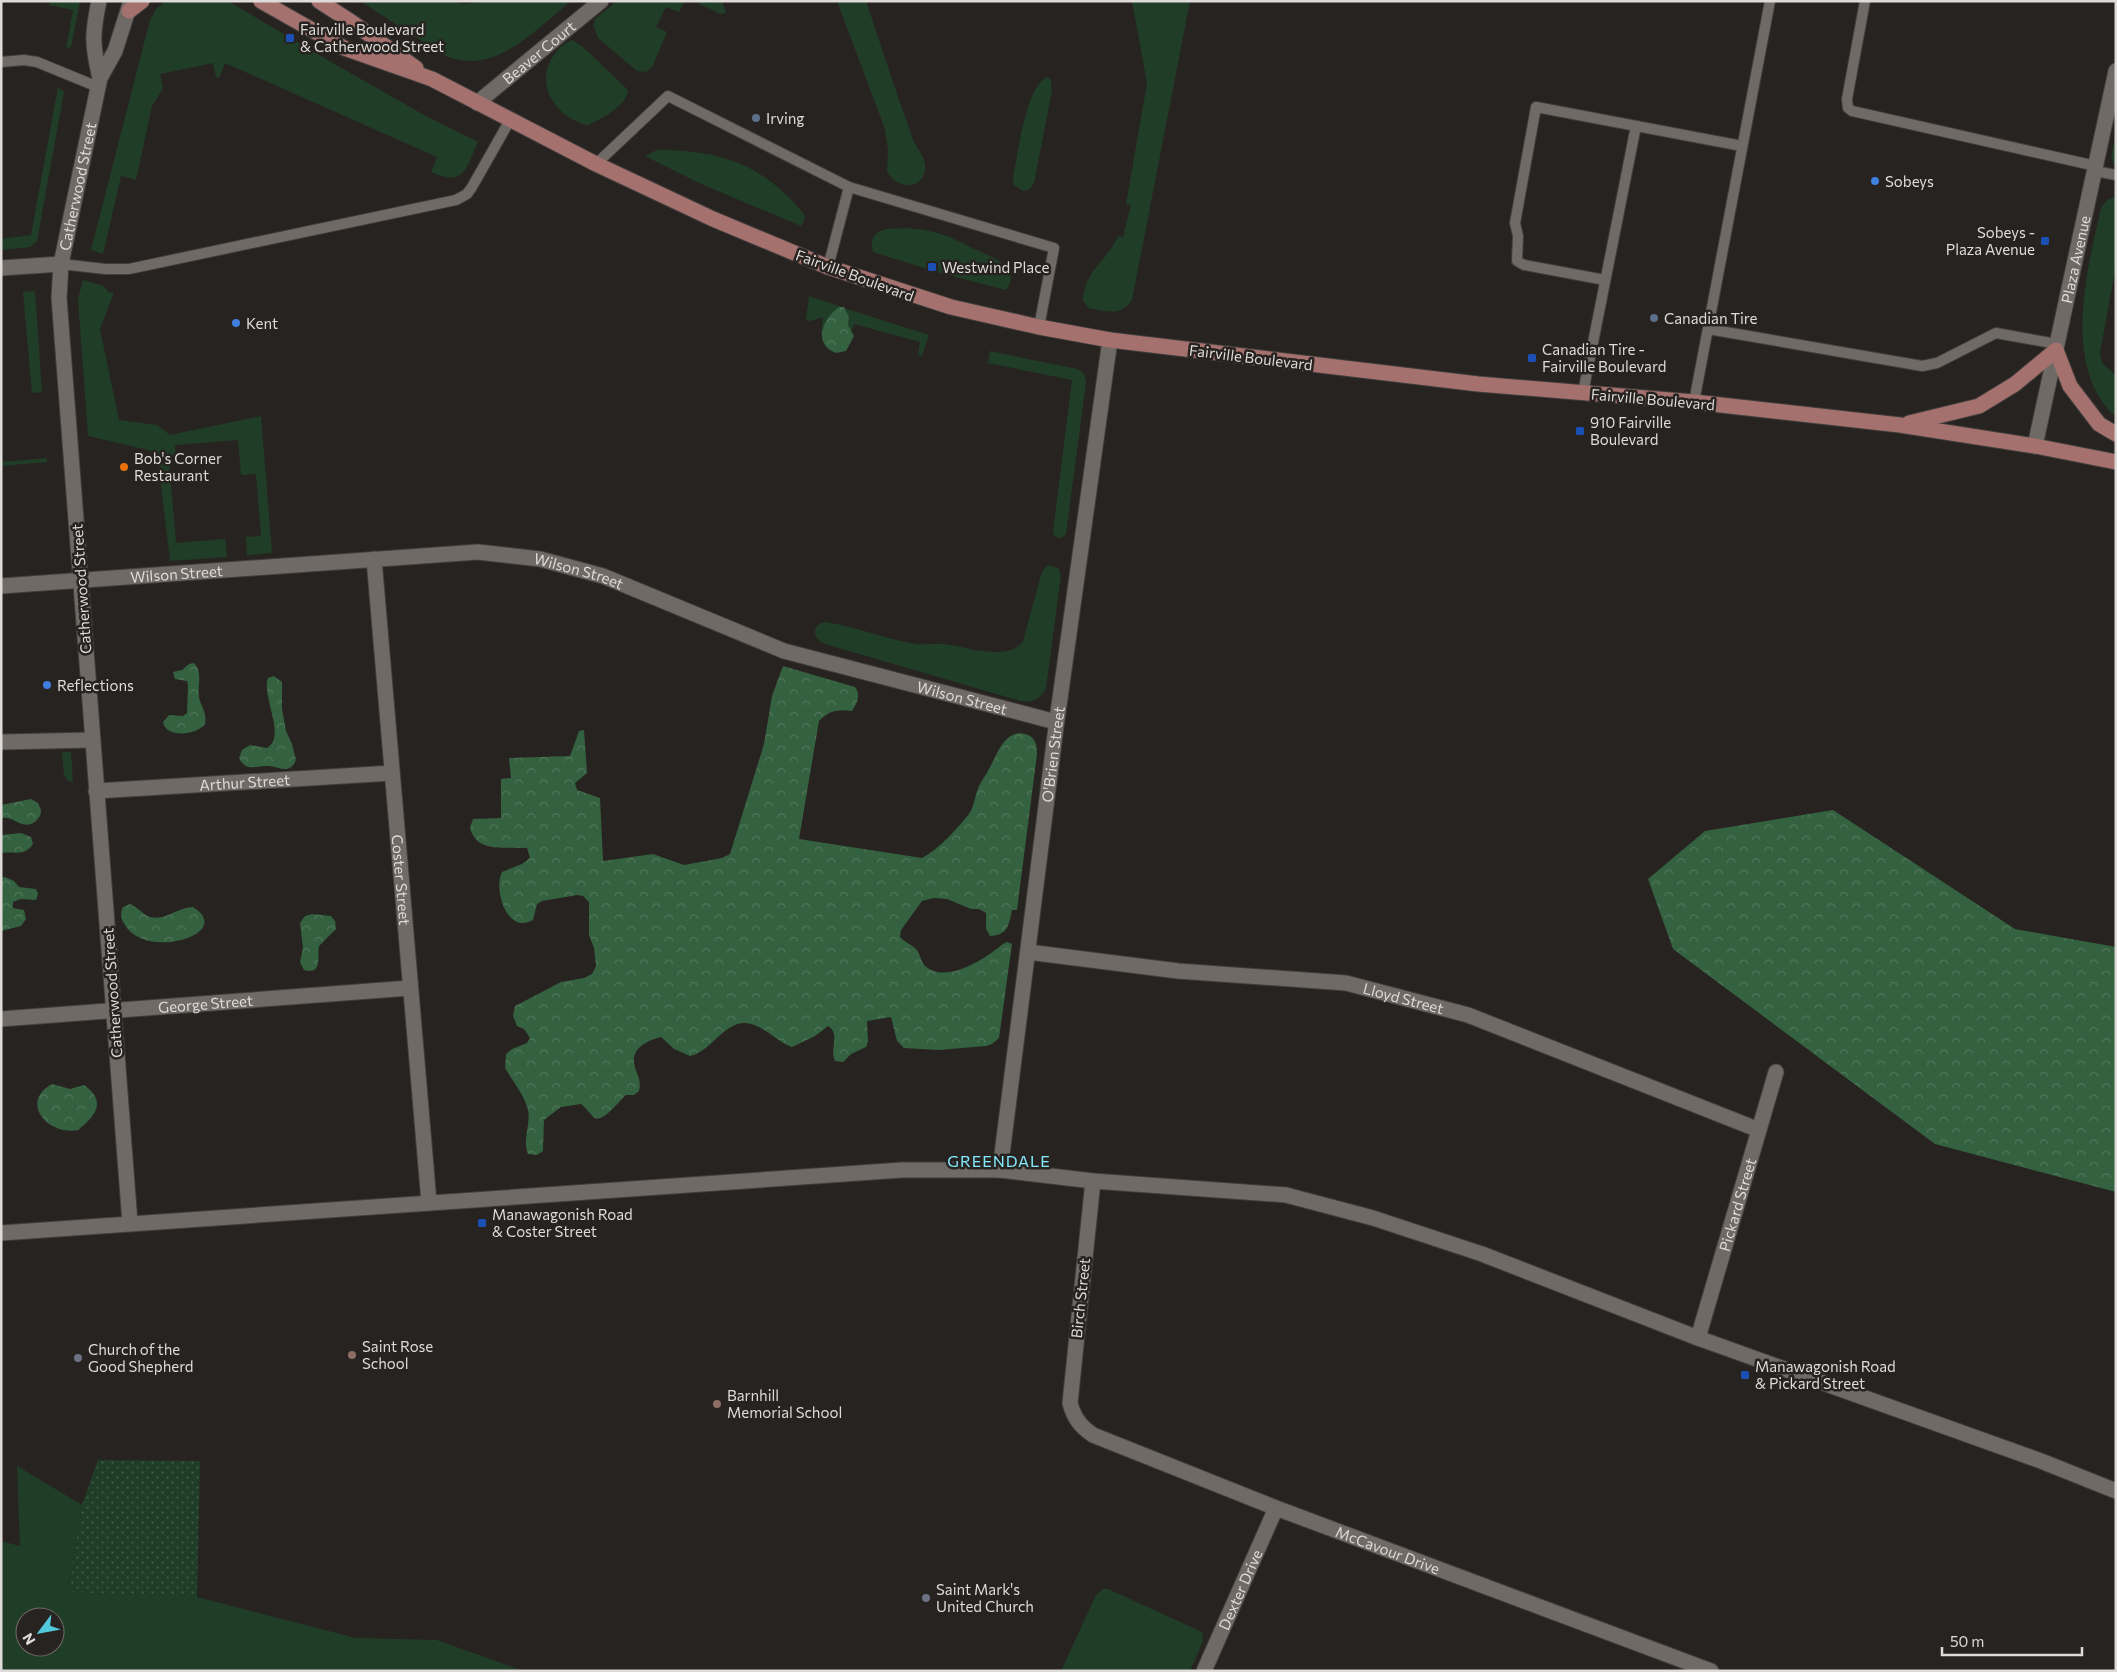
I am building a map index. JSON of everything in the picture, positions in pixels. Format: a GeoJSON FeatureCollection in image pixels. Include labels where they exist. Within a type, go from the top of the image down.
{"type":"FeatureCollection","features":[{"type":"Feature","properties":{"kind":"main road"},"geometry":{"type":"LineString","coordinates":[[130,6],[142,1]]}},
{"type":"Feature","properties":{"kind":"main road","name":"Fairville Boulevard"},"geometry":{"type":"LineString","coordinates":[[261,1],[344,48],[432,80],[596,164],[713,219],[828,267],[942,304],[1038,327],[1110,340],[1478,384],[1694,402],[1900,425],[2035,446],[2116,462]]}},
{"type":"Feature","properties":{"kind":"main road","name":"Fairville Boulevard"},"geometry":{"type":"LineString","coordinates":[[319,1],[432,80]]}},
{"type":"Feature","properties":{"kind":"main road"},"geometry":{"type":"LineString","coordinates":[[1900,425],[1979,406],[2015,384],[2056,347],[2070,386],[2099,424],[2116,434]]}},
{"type":"Feature","properties":{"kind":"street","name":"Catherwood Street"},"geometry":{"type":"LineString","coordinates":[[98,1],[93,33],[94,54],[99,82]]}},
{"type":"Feature","properties":{"kind":"street","name":"Beaver Court"},"geometry":{"type":"LineString","coordinates":[[477,103],[601,1]]}},
{"type":"Feature","properties":{"kind":"street","name":"Catherwood Street"},"geometry":{"type":"LineString","coordinates":[[130,6],[115,51],[99,82],[61,264],[60,314],[130,1223]]}},
{"type":"Feature","properties":{"kind":"street","name":"Plaza Avenue"},"geometry":{"type":"LineString","coordinates":[[2035,446],[2116,71]]}},
{"type":"Feature","properties":{"kind":"street"},"geometry":{"type":"LineString","coordinates":[[1,268],[61,264]]}},
{"type":"Feature","properties":{"kind":"street","name":"O'Brien Street"},"geometry":{"type":"LineString","coordinates":[[1000,1170],[1056,722],[1110,340]]}},
{"type":"Feature","properties":{"kind":"street","name":"Wilson Street"},"geometry":{"type":"LineString","coordinates":[[1,586],[478,552],[540,559],[603,576],[784,651],[1056,722]]}},
{"type":"Feature","properties":{"kind":"street","name":"Coster Street"},"geometry":{"type":"LineString","coordinates":[[374,559],[429,1202]]}},
{"type":"Feature","properties":{"kind":"street"},"geometry":{"type":"LineString","coordinates":[[1,742],[92,740]]}},
{"type":"Feature","properties":{"kind":"street","name":"Arthur Street"},"geometry":{"type":"LineString","coordinates":[[96,791],[392,772]]}},
{"type":"Feature","properties":{"kind":"street","name":"Lloyd Street"},"geometry":{"type":"LineString","coordinates":[[1028,952],[1178,971],[1346,983],[1468,1015],[1759,1130]]}},
{"type":"Feature","properties":{"kind":"street","name":"George Street"},"geometry":{"type":"LineString","coordinates":[[1,1020],[410,988]]}},
{"type":"Feature","properties":{"kind":"street","name":"Pickard Street"},"geometry":{"type":"LineString","coordinates":[[1698,1338],[1776,1072]]}},
{"type":"Feature","properties":{"kind":"street"},"geometry":{"type":"LineString","coordinates":[[1,1233],[902,1170],[1000,1170],[1092,1180],[1286,1195],[1373,1218],[1482,1254],[1698,1338],[2041,1461],[2116,1491]]}},
{"type":"Feature","properties":{"kind":"street","name":"Birch Street"},"geometry":{"type":"LineString","coordinates":[[1073,1415],[1070,1403],[1071,1389],[1092,1180]]}},
{"type":"Feature","properties":{"kind":"street","name":"McCavour Drive"},"geometry":{"type":"LineString","coordinates":[[1073,1415],[1082,1427],[1093,1435],[1276,1508],[1711,1671]]}},
{"type":"Feature","properties":{"kind":"street","name":"Dexter Drive"},"geometry":{"type":"LineString","coordinates":[[1204,1671],[1276,1508]]}},
{"type":"Feature","properties":{"kind":"lane"},"geometry":{"type":"LineString","coordinates":[[1694,402],[1770,1]]}},
{"type":"Feature","properties":{"kind":"lane"},"geometry":{"type":"LineString","coordinates":[[1865,1],[1847,99],[1848,108],[1852,111],[2095,168],[2116,175]]}},
{"type":"Feature","properties":{"kind":"lane"},"geometry":{"type":"LineString","coordinates":[[1,62],[24,60],[37,62],[99,82]]}},
{"type":"Feature","properties":{"kind":"lane"},"geometry":{"type":"LineString","coordinates":[[596,164],[668,96],[849,187],[1054,248],[1038,327]]}},
{"type":"Feature","properties":{"kind":"lane"},"geometry":{"type":"LineString","coordinates":[[1605,280],[1524,265],[1517,261],[1518,236],[1515,223],[1536,108],[1742,146]]}},
{"type":"Feature","properties":{"kind":"lane"},"geometry":{"type":"LineString","coordinates":[[61,264],[105,269],[129,268],[456,200],[464,196],[472,187],[510,120]]}},
{"type":"Feature","properties":{"kind":"lane"},"geometry":{"type":"LineString","coordinates":[[1583,393],[1636,126]]}},
{"type":"Feature","properties":{"kind":"lane"},"geometry":{"type":"LineString","coordinates":[[828,267],[849,187]]}},
{"type":"Feature","properties":{"kind":"lane"},"geometry":{"type":"LineString","coordinates":[[1708,329],[1922,366],[1937,363],[1996,333],[2056,347]]}},
{"type":"Feature","properties":{"kind":"green space"},"geometry":{"type":"Polygon","coordinates":[[[49,1],[80,1],[71,47],[66,48],[73,10],[49,5],[49,1]]]}},
{"type":"Feature","properties":{"kind":"green space"},"geometry":{"type":"Polygon","coordinates":[[[166,1],[228,1],[424,115],[478,142],[466,168],[462,173],[451,178],[431,172],[437,157],[225,63],[219,78],[216,77],[213,63],[160,74],[163,88],[152,106],[136,180],[121,176],[103,254],[91,250],[150,20],[156,9],[166,1]]]}},
{"type":"Feature","properties":{"kind":"green space"},"geometry":{"type":"Polygon","coordinates":[[[360,1],[447,1],[464,4],[486,1],[571,1],[512,48],[496,56],[479,60],[461,60],[442,54],[360,1]]]}},
{"type":"Feature","properties":{"kind":"green space"},"geometry":{"type":"Polygon","coordinates":[[[617,1],[685,1],[679,12],[666,7],[656,27],[667,32],[652,67],[646,72],[637,71],[598,38],[593,25],[595,19],[617,1]]]}},
{"type":"Feature","properties":{"kind":"green space"},"geometry":{"type":"Polygon","coordinates":[[[693,1],[722,1],[726,13],[721,14],[693,1]]]}},
{"type":"Feature","properties":{"kind":"green space"},"geometry":{"type":"Polygon","coordinates":[[[837,1],[866,1],[912,137],[925,164],[925,172],[922,178],[912,185],[898,183],[887,171],[888,150],[885,129],[837,1]]]}},
{"type":"Feature","properties":{"kind":"green space"},"geometry":{"type":"Polygon","coordinates":[[[1132,1],[1190,1],[1132,300],[1123,309],[1112,312],[1088,308],[1083,300],[1085,289],[1092,273],[1108,253],[1118,236],[1123,237],[1131,205],[1126,204],[1147,83],[1132,1]]]}},
{"type":"Feature","properties":{"kind":"green space"},"geometry":{"type":"Polygon","coordinates":[[[572,40],[582,46],[628,90],[627,96],[618,107],[606,116],[588,125],[574,120],[558,108],[548,92],[546,83],[546,73],[554,55],[562,46],[572,40]]]}},
{"type":"Feature","properties":{"kind":"green space"},"geometry":{"type":"Polygon","coordinates":[[[1047,77],[1051,80],[1052,91],[1034,183],[1030,189],[1023,191],[1014,185],[1013,178],[1020,139],[1033,94],[1039,83],[1047,77]]]}},
{"type":"Feature","properties":{"kind":"green space"},"geometry":{"type":"Polygon","coordinates":[[[58,87],[64,92],[37,241],[30,247],[1,250],[1,239],[31,235],[58,87]]]}},
{"type":"Feature","properties":{"kind":"green space"},"geometry":{"type":"Polygon","coordinates":[[[2116,130],[2116,168],[2111,158],[2116,130]]]}},
{"type":"Feature","properties":{"kind":"green space"},"geometry":{"type":"Polygon","coordinates":[[[657,150],[701,153],[739,163],[773,183],[804,214],[805,218],[801,226],[699,183],[645,156],[657,150]]]}},
{"type":"Feature","properties":{"kind":"green space"},"geometry":{"type":"Polygon","coordinates":[[[2115,197],[2116,265],[2100,353],[2102,363],[2116,376],[2116,417],[2099,396],[2088,372],[2083,346],[2085,288],[2101,208],[2107,200],[2115,197]]]}},
{"type":"Feature","properties":{"kind":"green space"},"geometry":{"type":"Polygon","coordinates":[[[906,228],[929,231],[946,236],[995,258],[1007,268],[1011,275],[1006,290],[944,274],[873,252],[873,238],[880,231],[906,228]]]}},
{"type":"Feature","properties":{"kind":"green space"},"geometry":{"type":"Polygon","coordinates":[[[83,280],[104,286],[109,293],[114,292],[100,329],[119,420],[157,425],[170,435],[261,416],[272,553],[247,555],[246,537],[261,536],[256,474],[241,475],[238,440],[175,445],[176,460],[169,461],[176,543],[225,539],[227,557],[170,561],[157,452],[88,436],[78,299],[83,280]]]}},
{"type":"Feature","properties":{"kind":"green space"},"geometry":{"type":"Polygon","coordinates":[[[35,291],[42,392],[32,393],[23,292],[35,291]]]}},
{"type":"Feature","properties":{"kind":"green space"},"geometry":{"type":"Polygon","coordinates":[[[809,296],[842,307],[827,320],[821,336],[823,317],[810,321],[806,320],[809,296]]]}},
{"type":"Feature","properties":{"kind":"green space"},"geometry":{"type":"Polygon","coordinates":[[[839,307],[844,307],[849,317],[848,325],[854,336],[846,351],[836,353],[824,344],[822,331],[828,318],[839,307]]]}},
{"type":"Feature","properties":{"kind":"green space"},"geometry":{"type":"Polygon","coordinates":[[[844,308],[929,335],[922,356],[918,355],[920,342],[854,324],[852,331],[848,325],[849,317],[844,308]]]}},
{"type":"Feature","properties":{"kind":"green space"},"geometry":{"type":"Polygon","coordinates":[[[990,351],[1077,369],[1084,374],[1086,382],[1066,534],[1061,538],[1055,537],[1053,532],[1072,380],[988,363],[990,351]]]}},
{"type":"Feature","properties":{"kind":"green space"},"geometry":{"type":"Polygon","coordinates":[[[47,458],[47,462],[1,466],[1,462],[47,458]]]}},
{"type":"Feature","properties":{"kind":"green space"},"geometry":{"type":"Polygon","coordinates":[[[1048,565],[1058,568],[1061,575],[1046,688],[1033,701],[1021,701],[825,644],[818,639],[815,632],[821,623],[826,622],[916,644],[943,644],[986,651],[1007,651],[1016,648],[1023,641],[1041,575],[1048,565]]]}},
{"type":"Feature","properties":{"kind":"green space"},"geometry":{"type":"Polygon","coordinates":[[[194,663],[199,672],[199,696],[205,715],[205,724],[201,728],[189,733],[175,733],[165,727],[163,722],[169,715],[183,716],[187,713],[188,685],[187,681],[175,679],[173,672],[182,670],[189,664],[194,663]]]}},
{"type":"Feature","properties":{"kind":"green space"},"geometry":{"type":"Polygon","coordinates":[[[783,666],[855,687],[858,693],[857,702],[852,711],[834,711],[819,721],[799,839],[922,858],[941,844],[969,814],[980,784],[1003,743],[1013,735],[1020,733],[1031,736],[1034,740],[1037,754],[1017,910],[1012,910],[1007,928],[1001,934],[990,936],[986,929],[986,913],[947,899],[934,898],[922,901],[901,930],[900,937],[916,949],[925,966],[934,971],[944,973],[955,971],[977,962],[1007,942],[1012,944],[999,1038],[986,1046],[938,1050],[904,1048],[897,1041],[891,1017],[867,1021],[868,1042],[866,1047],[851,1054],[843,1062],[835,1061],[833,1052],[834,1033],[828,1026],[815,1036],[792,1047],[756,1026],[742,1023],[734,1025],[698,1053],[690,1056],[674,1049],[661,1037],[642,1045],[634,1057],[639,1080],[639,1091],[634,1095],[626,1095],[607,1114],[599,1118],[593,1117],[581,1104],[561,1107],[544,1120],[543,1151],[537,1155],[528,1154],[526,1143],[528,1110],[521,1093],[505,1068],[506,1054],[512,1049],[527,1043],[530,1038],[524,1029],[517,1026],[513,1016],[515,1006],[561,982],[584,978],[592,974],[596,966],[594,948],[589,935],[589,902],[583,896],[577,895],[542,901],[537,904],[533,920],[524,923],[516,921],[509,916],[504,908],[499,889],[502,872],[522,864],[530,858],[527,848],[493,847],[479,842],[470,828],[473,819],[501,818],[501,779],[511,778],[509,758],[570,756],[579,731],[584,730],[587,773],[575,783],[577,790],[600,798],[603,861],[653,854],[684,865],[722,858],[730,854],[764,744],[772,696],[783,666]]]}},
{"type":"Feature","properties":{"kind":"green space"},"geometry":{"type":"Polygon","coordinates":[[[274,676],[282,682],[282,709],[286,731],[296,760],[287,769],[272,766],[248,767],[239,758],[242,750],[250,745],[267,748],[272,743],[275,735],[267,685],[268,678],[274,676]]]}},
{"type":"Feature","properties":{"kind":"green space"},"geometry":{"type":"Polygon","coordinates":[[[62,752],[71,752],[73,782],[68,781],[64,775],[62,752]]]}},
{"type":"Feature","properties":{"kind":"green space"},"geometry":{"type":"Polygon","coordinates":[[[31,799],[38,803],[41,810],[40,816],[36,821],[27,825],[1,818],[1,805],[31,799]]]}},
{"type":"Feature","properties":{"kind":"green space"},"geometry":{"type":"Polygon","coordinates":[[[1833,810],[2015,929],[2116,947],[2116,1192],[1935,1144],[1673,949],[1648,879],[1705,831],[1833,810]]]}},
{"type":"Feature","properties":{"kind":"green space"},"geometry":{"type":"Polygon","coordinates":[[[21,833],[31,837],[33,844],[30,848],[18,853],[1,853],[1,835],[21,833]]]}},
{"type":"Feature","properties":{"kind":"green space"},"geometry":{"type":"Polygon","coordinates":[[[5,877],[14,881],[19,887],[36,889],[38,894],[36,900],[21,899],[13,902],[13,908],[24,910],[26,919],[21,926],[1,931],[1,878],[5,877]]]}},
{"type":"Feature","properties":{"kind":"green space"},"geometry":{"type":"Polygon","coordinates":[[[130,904],[147,916],[156,918],[193,907],[203,917],[203,926],[196,934],[183,940],[151,941],[136,936],[125,925],[121,916],[122,909],[130,904]]]}},
{"type":"Feature","properties":{"kind":"green space"},"geometry":{"type":"Polygon","coordinates":[[[312,914],[331,916],[335,921],[336,929],[319,946],[317,968],[310,971],[304,970],[300,962],[303,948],[300,923],[305,916],[312,914]]]}},
{"type":"Feature","properties":{"kind":"green space"},"geometry":{"type":"Polygon","coordinates":[[[52,1084],[70,1089],[84,1085],[95,1097],[97,1103],[94,1114],[78,1130],[57,1128],[41,1116],[38,1100],[42,1091],[52,1084]]]}},
{"type":"Feature","properties":{"kind":"green space"},"geometry":{"type":"Polygon","coordinates":[[[98,1460],[200,1461],[197,1597],[68,1592],[82,1505],[98,1460]]]}},
{"type":"Feature","properties":{"kind":"green space"},"geometry":{"type":"Polygon","coordinates":[[[17,1466],[82,1505],[68,1592],[197,1597],[356,1638],[437,1640],[523,1671],[1,1671],[1,1541],[20,1546],[17,1466]]]}},
{"type":"Feature","properties":{"kind":"green space"},"geometry":{"type":"Polygon","coordinates":[[[1103,1589],[1108,1589],[1202,1632],[1203,1641],[1190,1671],[1061,1671],[1096,1595],[1103,1589]]]}},
{"type":"Feature","properties":{"kind":"place","name":"Fairville Boulevard & Catherwood Street"},"geometry":{"type":"Point","coordinates":[290,38]}},
{"type":"Feature","properties":{"kind":"place","name":"Irving"},"geometry":{"type":"Point","coordinates":[756,118]}},
{"type":"Feature","properties":{"kind":"place","name":"Sobeys"},"geometry":{"type":"Point","coordinates":[1875,181]}},
{"type":"Feature","properties":{"kind":"place","name":"Sobeys - Plaza Avenue"},"geometry":{"type":"Point","coordinates":[2045,241]}},
{"type":"Feature","properties":{"kind":"place","name":"Westwind Place"},"geometry":{"type":"Point","coordinates":[932,267]}},
{"type":"Feature","properties":{"kind":"place","name":"Canadian Tire"},"geometry":{"type":"Point","coordinates":[1654,318]}},
{"type":"Feature","properties":{"kind":"place","name":"Kent"},"geometry":{"type":"Point","coordinates":[236,323]}},
{"type":"Feature","properties":{"kind":"place","name":"Canadian Tire - Fairville Boulevard"},"geometry":{"type":"Point","coordinates":[1532,358]}},
{"type":"Feature","properties":{"kind":"place","name":"910 Fairville Boulevard"},"geometry":{"type":"Point","coordinates":[1580,431]}},
{"type":"Feature","properties":{"kind":"place","name":"Bob's Corner Restaurant"},"geometry":{"type":"Point","coordinates":[124,467]}},
{"type":"Feature","properties":{"kind":"place","name":"Reflections"},"geometry":{"type":"Point","coordinates":[47,685]}},
{"type":"Feature","properties":{"kind":"place","name":"Manawagonish Road & Coster Street"},"geometry":{"type":"Point","coordinates":[482,1223]}},
{"type":"Feature","properties":{"kind":"place","name":"Saint Rose School"},"geometry":{"type":"Point","coordinates":[352,1355]}},
{"type":"Feature","properties":{"kind":"place","name":"Church of the Good Shepherd"},"geometry":{"type":"Point","coordinates":[78,1358]}},
{"type":"Feature","properties":{"kind":"place","name":"Manawagonish Road & Pickard Street"},"geometry":{"type":"Point","coordinates":[1745,1375]}},
{"type":"Feature","properties":{"kind":"place","name":"Barnhill Memorial School"},"geometry":{"type":"Point","coordinates":[717,1404]}},
{"type":"Feature","properties":{"kind":"place","name":"Saint Mark's United Church"},"geometry":{"type":"Point","coordinates":[926,1598]}},
{"type":"Feature","properties":{"kind":"district","name":"GREENDALE"},"geometry":{"type":"Point","coordinates":[999,1160]}}]}
